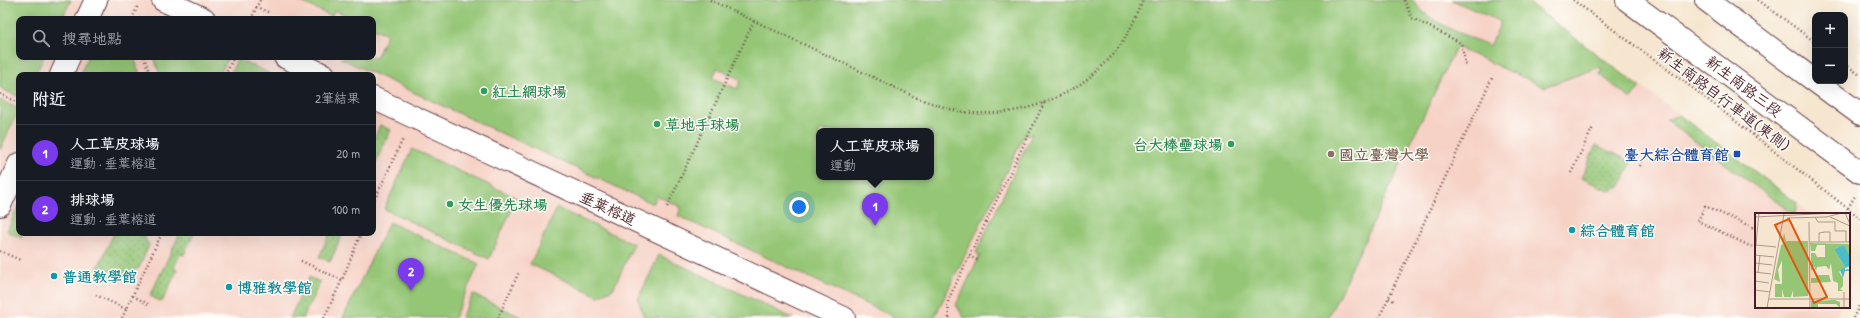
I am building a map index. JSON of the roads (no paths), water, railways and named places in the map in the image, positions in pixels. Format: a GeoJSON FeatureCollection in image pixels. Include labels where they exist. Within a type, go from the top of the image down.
{"type":"FeatureCollection","features":[{"type":"Feature","properties":{"kind":"street"},"geometry":{"type":"LineString","coordinates":[[88,16],[96,0]]}},
{"type":"Feature","properties":{"kind":"street"},"geometry":{"type":"LineString","coordinates":[[164,0],[198,16]]}},
{"type":"Feature","properties":{"kind":"street","name":"新生南路三段"},"geometry":{"type":"LineString","coordinates":[[1627,0],[1860,172]]}},
{"type":"Feature","properties":{"kind":"street"},"geometry":{"type":"LineString","coordinates":[[1706,0],[1812,79]]}},
{"type":"Feature","properties":{"kind":"street"},"geometry":{"type":"LineString","coordinates":[[62,72],[68,60]]}},
{"type":"Feature","properties":{"kind":"street"},"geometry":{"type":"LineString","coordinates":[[292,60],[318,72]]}},
{"type":"Feature","properties":{"kind":"street"},"geometry":{"type":"LineString","coordinates":[[1819,84],[1860,114]]}},
{"type":"Feature","properties":{"kind":"street","name":"垂葉榕道"},"geometry":{"type":"LineString","coordinates":[[376,99],[844,318]]}},
{"type":"Feature","properties":{"kind":"street"},"geometry":{"type":"LineString","coordinates":[[0,205],[16,170]]}},
{"type":"Feature","properties":{"kind":"place","name":"紅土網球場"},"geometry":{"type":"Point","coordinates":[484,91]}},
{"type":"Feature","properties":{"kind":"place","name":"草地手球場"},"geometry":{"type":"Point","coordinates":[657,124]}},
{"type":"Feature","properties":{"kind":"place","name":"台大棒壘球場"},"geometry":{"type":"Point","coordinates":[1231,144]}},
{"type":"Feature","properties":{"kind":"place","name":"國立臺灣大學"},"geometry":{"type":"Point","coordinates":[1331,154]}},
{"type":"Feature","properties":{"kind":"place","name":"臺大綜合體育館"},"geometry":{"type":"Point","coordinates":[1737,154]}},
{"type":"Feature","properties":{"kind":"place","name":"女生優先球場"},"geometry":{"type":"Point","coordinates":[450,204]}},
{"type":"Feature","properties":{"kind":"place","name":"人工草皮球場"},"geometry":{"type":"Point","coordinates":[875,226]}},
{"type":"Feature","properties":{"kind":"place","name":"綜合體育館"},"geometry":{"type":"Point","coordinates":[1572,230]}},
{"type":"Feature","properties":{"kind":"place","name":"普通教學館"},"geometry":{"type":"Point","coordinates":[54,276]}},
{"type":"Feature","properties":{"kind":"place","name":"博雅教學館"},"geometry":{"type":"Point","coordinates":[229,287]}},
{"type":"Feature","properties":{"kind":"place","name":"排球場"},"geometry":{"type":"Point","coordinates":[411,291]}}]}
